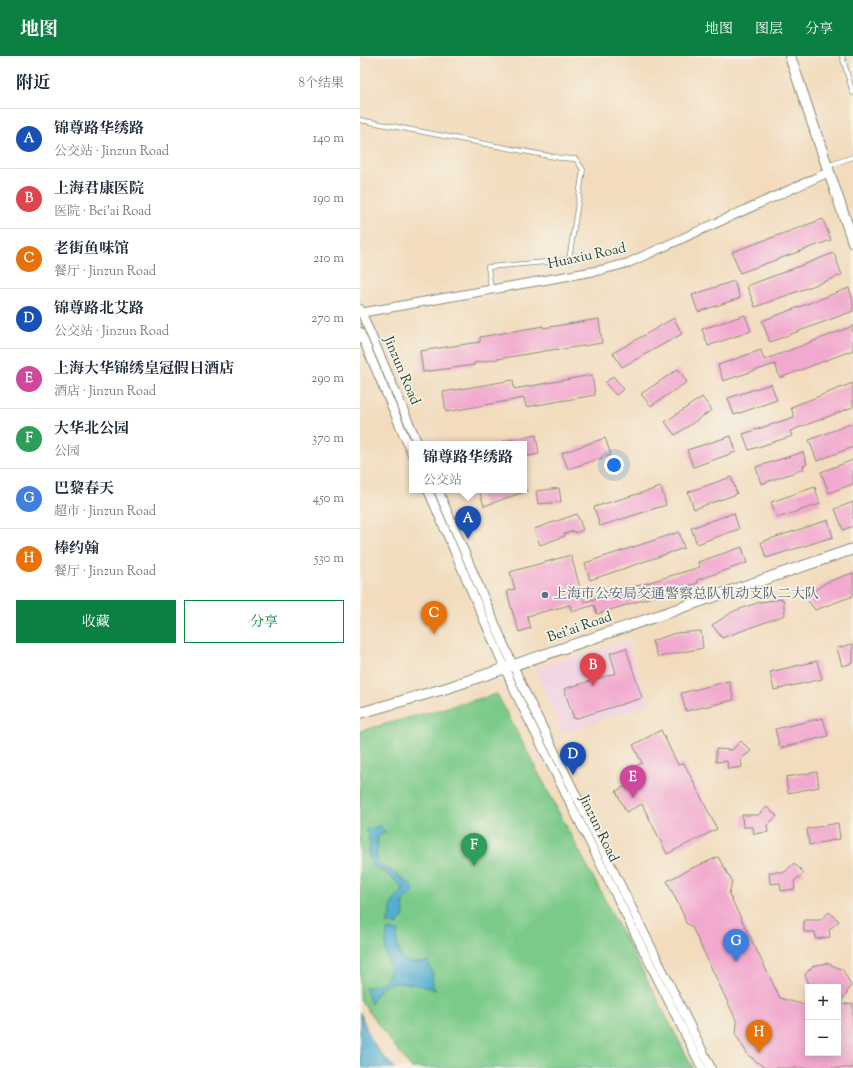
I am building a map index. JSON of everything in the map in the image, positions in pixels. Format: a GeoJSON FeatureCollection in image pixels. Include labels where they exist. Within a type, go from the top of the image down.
{"type":"FeatureCollection","features":[{"type":"Feature","properties":{"kind":"street"},"geometry":{"type":"LineString","coordinates":[[790,56],[853,242]]}},
{"type":"Feature","properties":{"kind":"street","name":"Huaxiu Road"},"geometry":{"type":"LineString","coordinates":[[361,311],[600,270],[628,263],[828,170]]}},
{"type":"Feature","properties":{"kind":"street","name":"Jinzun Road"},"geometry":{"type":"LineString","coordinates":[[361,311],[417,441]]}},
{"type":"Feature","properties":{"kind":"street","name":"Jinzun Road"},"geometry":{"type":"LineString","coordinates":[[360,332],[409,447]]}},
{"type":"Feature","properties":{"kind":"street","name":"Jinzun Road"},"geometry":{"type":"LineString","coordinates":[[429,493],[509,667],[524,690],[711,1068]]}},
{"type":"Feature","properties":{"kind":"street","name":"Jinzun Road"},"geometry":{"type":"LineString","coordinates":[[439,493],[509,667],[516,694],[702,1068]]}},
{"type":"Feature","properties":{"kind":"street","name":"Bei'ai Road"},"geometry":{"type":"LineString","coordinates":[[360,713],[447,688],[853,549]]}},
{"type":"Feature","properties":{"kind":"lane"},"geometry":{"type":"LineString","coordinates":[[842,56],[853,93]]}},
{"type":"Feature","properties":{"kind":"lane"},"geometry":{"type":"LineString","coordinates":[[360,120],[560,158],[576,159],[583,170],[569,260],[488,267],[491,289]]}},
{"type":"Feature","properties":{"kind":"lane"},"geometry":{"type":"LineString","coordinates":[[828,170],[853,157]]}},
{"type":"Feature","properties":{"kind":"shaded area"},"geometry":{"type":"Polygon","coordinates":[[[626,641],[649,703],[562,733],[535,669],[626,641]]]}},
{"type":"Feature","properties":{"kind":"green space"},"geometry":{"type":"Polygon","coordinates":[[[497,694],[693,1068],[411,1068],[360,1000],[360,731],[497,694]]]}},
{"type":"Feature","properties":{"kind":"water"},"geometry":{"type":"Polygon","coordinates":[[[380,826],[386,832],[378,836],[376,861],[410,884],[414,891],[403,901],[404,916],[399,921],[398,925],[387,923],[391,914],[391,905],[403,889],[398,883],[371,863],[369,854],[370,841],[368,833],[365,830],[380,826]]]}},
{"type":"Feature","properties":{"kind":"water"},"geometry":{"type":"Polygon","coordinates":[[[387,930],[399,931],[397,945],[403,959],[407,962],[414,963],[428,961],[432,970],[433,987],[436,990],[406,983],[391,984],[378,991],[371,1004],[365,987],[379,984],[388,977],[389,974],[386,949],[387,930]]]}},
{"type":"Feature","properties":{"kind":"water"},"geometry":{"type":"Polygon","coordinates":[[[360,1012],[370,1038],[382,1055],[395,1068],[363,1068],[360,1064],[360,1012]]]}},
{"type":"Feature","properties":{"kind":"building"},"geometry":{"type":"Polygon","coordinates":[[[823,219],[831,240],[740,273],[732,252],[823,219]]]}},
{"type":"Feature","properties":{"kind":"building"},"geometry":{"type":"Polygon","coordinates":[[[834,253],[842,275],[755,307],[747,286],[834,253]]]}},
{"type":"Feature","properties":{"kind":"building"},"geometry":{"type":"Polygon","coordinates":[[[734,281],[740,298],[698,312],[692,295],[734,281]]]}},
{"type":"Feature","properties":{"kind":"building"},"geometry":{"type":"Polygon","coordinates":[[[849,288],[853,300],[853,311],[770,342],[762,321],[849,288]]]}},
{"type":"Feature","properties":{"kind":"building"},"geometry":{"type":"Polygon","coordinates":[[[745,315],[751,331],[708,346],[702,329],[745,315]]]}},
{"type":"Feature","properties":{"kind":"building"},"geometry":{"type":"Polygon","coordinates":[[[674,318],[682,334],[622,367],[613,353],[674,318]]]}},
{"type":"Feature","properties":{"kind":"building"},"geometry":{"type":"Polygon","coordinates":[[[599,319],[602,343],[557,349],[474,363],[474,365],[423,372],[420,351],[480,342],[480,337],[543,326],[543,328],[599,319]]]}},
{"type":"Feature","properties":{"kind":"building"},"geometry":{"type":"Polygon","coordinates":[[[853,326],[853,350],[780,378],[775,364],[723,381],[718,365],[761,350],[764,360],[853,326]]]}},
{"type":"Feature","properties":{"kind":"building"},"geometry":{"type":"Polygon","coordinates":[[[678,369],[687,382],[651,406],[641,394],[678,369]]]}},
{"type":"Feature","properties":{"kind":"building"},"geometry":{"type":"Polygon","coordinates":[[[592,375],[595,395],[526,407],[524,398],[446,412],[443,392],[513,380],[514,389],[592,375]]]}},
{"type":"Feature","properties":{"kind":"building"},"geometry":{"type":"Polygon","coordinates":[[[613,376],[624,389],[616,395],[605,383],[613,376]]]}},
{"type":"Feature","properties":{"kind":"building"},"geometry":{"type":"Polygon","coordinates":[[[853,383],[853,407],[790,431],[792,436],[749,450],[743,434],[794,417],[791,407],[853,383]]]}},
{"type":"Feature","properties":{"kind":"building"},"geometry":{"type":"Polygon","coordinates":[[[771,384],[777,400],[734,415],[728,398],[771,384]]]}},
{"type":"Feature","properties":{"kind":"building"},"geometry":{"type":"Polygon","coordinates":[[[702,397],[712,410],[675,435],[665,422],[702,397]]]}},
{"type":"Feature","properties":{"kind":"building"},"geometry":{"type":"Polygon","coordinates":[[[853,423],[853,447],[817,461],[809,440],[853,423]]]}},
{"type":"Feature","properties":{"kind":"building"},"geometry":{"type":"Polygon","coordinates":[[[536,435],[539,454],[527,456],[527,441],[503,441],[536,435]]]}},
{"type":"Feature","properties":{"kind":"building"},"geometry":{"type":"Polygon","coordinates":[[[731,436],[736,452],[693,467],[687,450],[731,436]]]}},
{"type":"Feature","properties":{"kind":"building"},"geometry":{"type":"Polygon","coordinates":[[[605,438],[611,455],[568,469],[562,453],[605,438]]]}},
{"type":"Feature","properties":{"kind":"building"},"geometry":{"type":"Polygon","coordinates":[[[803,452],[807,464],[803,466],[804,469],[761,484],[756,467],[803,452]]]}},
{"type":"Feature","properties":{"kind":"building"},"geometry":{"type":"Polygon","coordinates":[[[853,460],[853,484],[829,493],[821,472],[853,460]]]}},
{"type":"Feature","properties":{"kind":"building"},"geometry":{"type":"Polygon","coordinates":[[[731,477],[737,494],[694,509],[688,492],[731,477]]]}},
{"type":"Feature","properties":{"kind":"building"},"geometry":{"type":"Polygon","coordinates":[[[661,487],[666,505],[600,526],[594,507],[661,487]]]}},
{"type":"Feature","properties":{"kind":"building"},"geometry":{"type":"Polygon","coordinates":[[[815,487],[820,504],[777,518],[771,502],[815,487]]]}},
{"type":"Feature","properties":{"kind":"building"},"geometry":{"type":"Polygon","coordinates":[[[559,488],[561,502],[538,504],[536,491],[559,488]]]}},
{"type":"Feature","properties":{"kind":"building"},"geometry":{"type":"Polygon","coordinates":[[[480,493],[521,493],[484,506],[480,493]]]}},
{"type":"Feature","properties":{"kind":"building"},"geometry":{"type":"Polygon","coordinates":[[[853,502],[853,526],[843,530],[835,509],[853,502]]]}},
{"type":"Feature","properties":{"kind":"building"},"geometry":{"type":"Polygon","coordinates":[[[734,513],[739,529],[697,544],[691,528],[734,513]]]}},
{"type":"Feature","properties":{"kind":"building"},"geometry":{"type":"Polygon","coordinates":[[[577,514],[583,530],[575,533],[574,531],[564,534],[565,536],[540,545],[534,529],[577,514]]]}},
{"type":"Feature","properties":{"kind":"building"},"geometry":{"type":"Polygon","coordinates":[[[828,520],[833,537],[766,558],[761,542],[828,520]]]}},
{"type":"Feature","properties":{"kind":"building"},"geometry":{"type":"Polygon","coordinates":[[[679,532],[684,548],[590,580],[585,563],[679,532]]]}},
{"type":"Feature","properties":{"kind":"building"},"geometry":{"type":"Polygon","coordinates":[[[742,547],[747,563],[697,580],[698,583],[597,614],[594,605],[572,612],[570,605],[527,616],[531,628],[519,632],[507,591],[515,589],[510,572],[571,555],[584,602],[700,567],[698,562],[742,547]]]}},
{"type":"Feature","properties":{"kind":"building"},"geometry":{"type":"Polygon","coordinates":[[[853,573],[853,596],[815,610],[805,597],[827,582],[853,573]]]}},
{"type":"Feature","properties":{"kind":"building"},"geometry":{"type":"Polygon","coordinates":[[[783,599],[785,615],[722,638],[712,625],[734,611],[760,602],[783,599]]]}},
{"type":"Feature","properties":{"kind":"building"},"geometry":{"type":"Polygon","coordinates":[[[701,631],[703,648],[658,657],[652,641],[676,633],[701,631]]]}},
{"type":"Feature","properties":{"kind":"building"},"geometry":{"type":"Polygon","coordinates":[[[853,644],[853,663],[842,666],[837,648],[853,644]]]}},
{"type":"Feature","properties":{"kind":"building"},"geometry":{"type":"Polygon","coordinates":[[[626,648],[642,698],[574,719],[564,689],[616,673],[610,653],[626,648]]]}},
{"type":"Feature","properties":{"kind":"building"},"geometry":{"type":"Polygon","coordinates":[[[817,661],[822,679],[774,690],[770,672],[817,661]]]}},
{"type":"Feature","properties":{"kind":"building"},"geometry":{"type":"Polygon","coordinates":[[[729,681],[734,700],[686,711],[681,693],[729,681]]]}},
{"type":"Feature","properties":{"kind":"building"},"geometry":{"type":"Polygon","coordinates":[[[823,718],[828,736],[780,748],[775,729],[823,718]]]}},
{"type":"Feature","properties":{"kind":"building"},"geometry":{"type":"Polygon","coordinates":[[[661,730],[678,765],[684,763],[717,829],[667,854],[642,804],[626,812],[616,791],[634,782],[628,770],[642,763],[633,745],[661,730]]]}},
{"type":"Feature","properties":{"kind":"building"},"geometry":{"type":"Polygon","coordinates":[[[741,741],[751,751],[741,759],[742,767],[728,769],[727,761],[716,762],[716,749],[732,750],[741,741]]]}},
{"type":"Feature","properties":{"kind":"building"},"geometry":{"type":"Polygon","coordinates":[[[817,772],[819,787],[788,793],[786,777],[817,772]]]}},
{"type":"Feature","properties":{"kind":"building"},"geometry":{"type":"Polygon","coordinates":[[[767,807],[777,816],[767,825],[768,832],[754,834],[753,827],[743,827],[742,815],[758,815],[767,807]]]}},
{"type":"Feature","properties":{"kind":"building"},"geometry":{"type":"Polygon","coordinates":[[[838,823],[840,839],[809,845],[807,829],[838,823]]]}},
{"type":"Feature","properties":{"kind":"building"},"geometry":{"type":"Polygon","coordinates":[[[718,857],[732,881],[729,894],[780,998],[805,1005],[805,1056],[841,1056],[841,1005],[853,1003],[853,1068],[765,1068],[748,1055],[736,1035],[737,1022],[692,927],[686,923],[667,881],[718,857]]]}},
{"type":"Feature","properties":{"kind":"building"},"geometry":{"type":"Polygon","coordinates":[[[794,863],[804,873],[794,881],[795,889],[781,891],[780,883],[770,884],[769,872],[785,872],[794,863]]]}},
{"type":"Feature","properties":{"kind":"building"},"geometry":{"type":"Polygon","coordinates":[[[829,912],[839,921],[829,930],[830,937],[816,939],[815,932],[804,932],[804,920],[820,920],[829,912]]]}},
{"type":"Feature","properties":{"kind":"building"},"geometry":{"type":"Polygon","coordinates":[[[827,963],[843,970],[851,986],[841,1002],[841,984],[809,984],[805,974],[813,966],[827,963]]]}},
{"type":"Feature","properties":{"kind":"place","name":"锦尊路华绣路"},"geometry":{"type":"Point","coordinates":[468,539]}},
{"type":"Feature","properties":{"kind":"place","name":"上海市公安局交通警察总队机动支队二大队"},"geometry":{"type":"Point","coordinates":[545,595]}},
{"type":"Feature","properties":{"kind":"place","name":"老街鱼味馆"},"geometry":{"type":"Point","coordinates":[434,634]}},
{"type":"Feature","properties":{"kind":"place","name":"上海君康医院"},"geometry":{"type":"Point","coordinates":[593,686]}},
{"type":"Feature","properties":{"kind":"place","name":"锦尊路北艾路"},"geometry":{"type":"Point","coordinates":[573,775]}},
{"type":"Feature","properties":{"kind":"place","name":"上海大华锦绣皇冠假日酒店"},"geometry":{"type":"Point","coordinates":[633,798]}},
{"type":"Feature","properties":{"kind":"place","name":"大华北公园"},"geometry":{"type":"Point","coordinates":[474,866]}},
{"type":"Feature","properties":{"kind":"place","name":"巴黎春天"},"geometry":{"type":"Point","coordinates":[736,962]}},
{"type":"Feature","properties":{"kind":"place","name":"棒约翰"},"geometry":{"type":"Point","coordinates":[759,1053]}}]}
